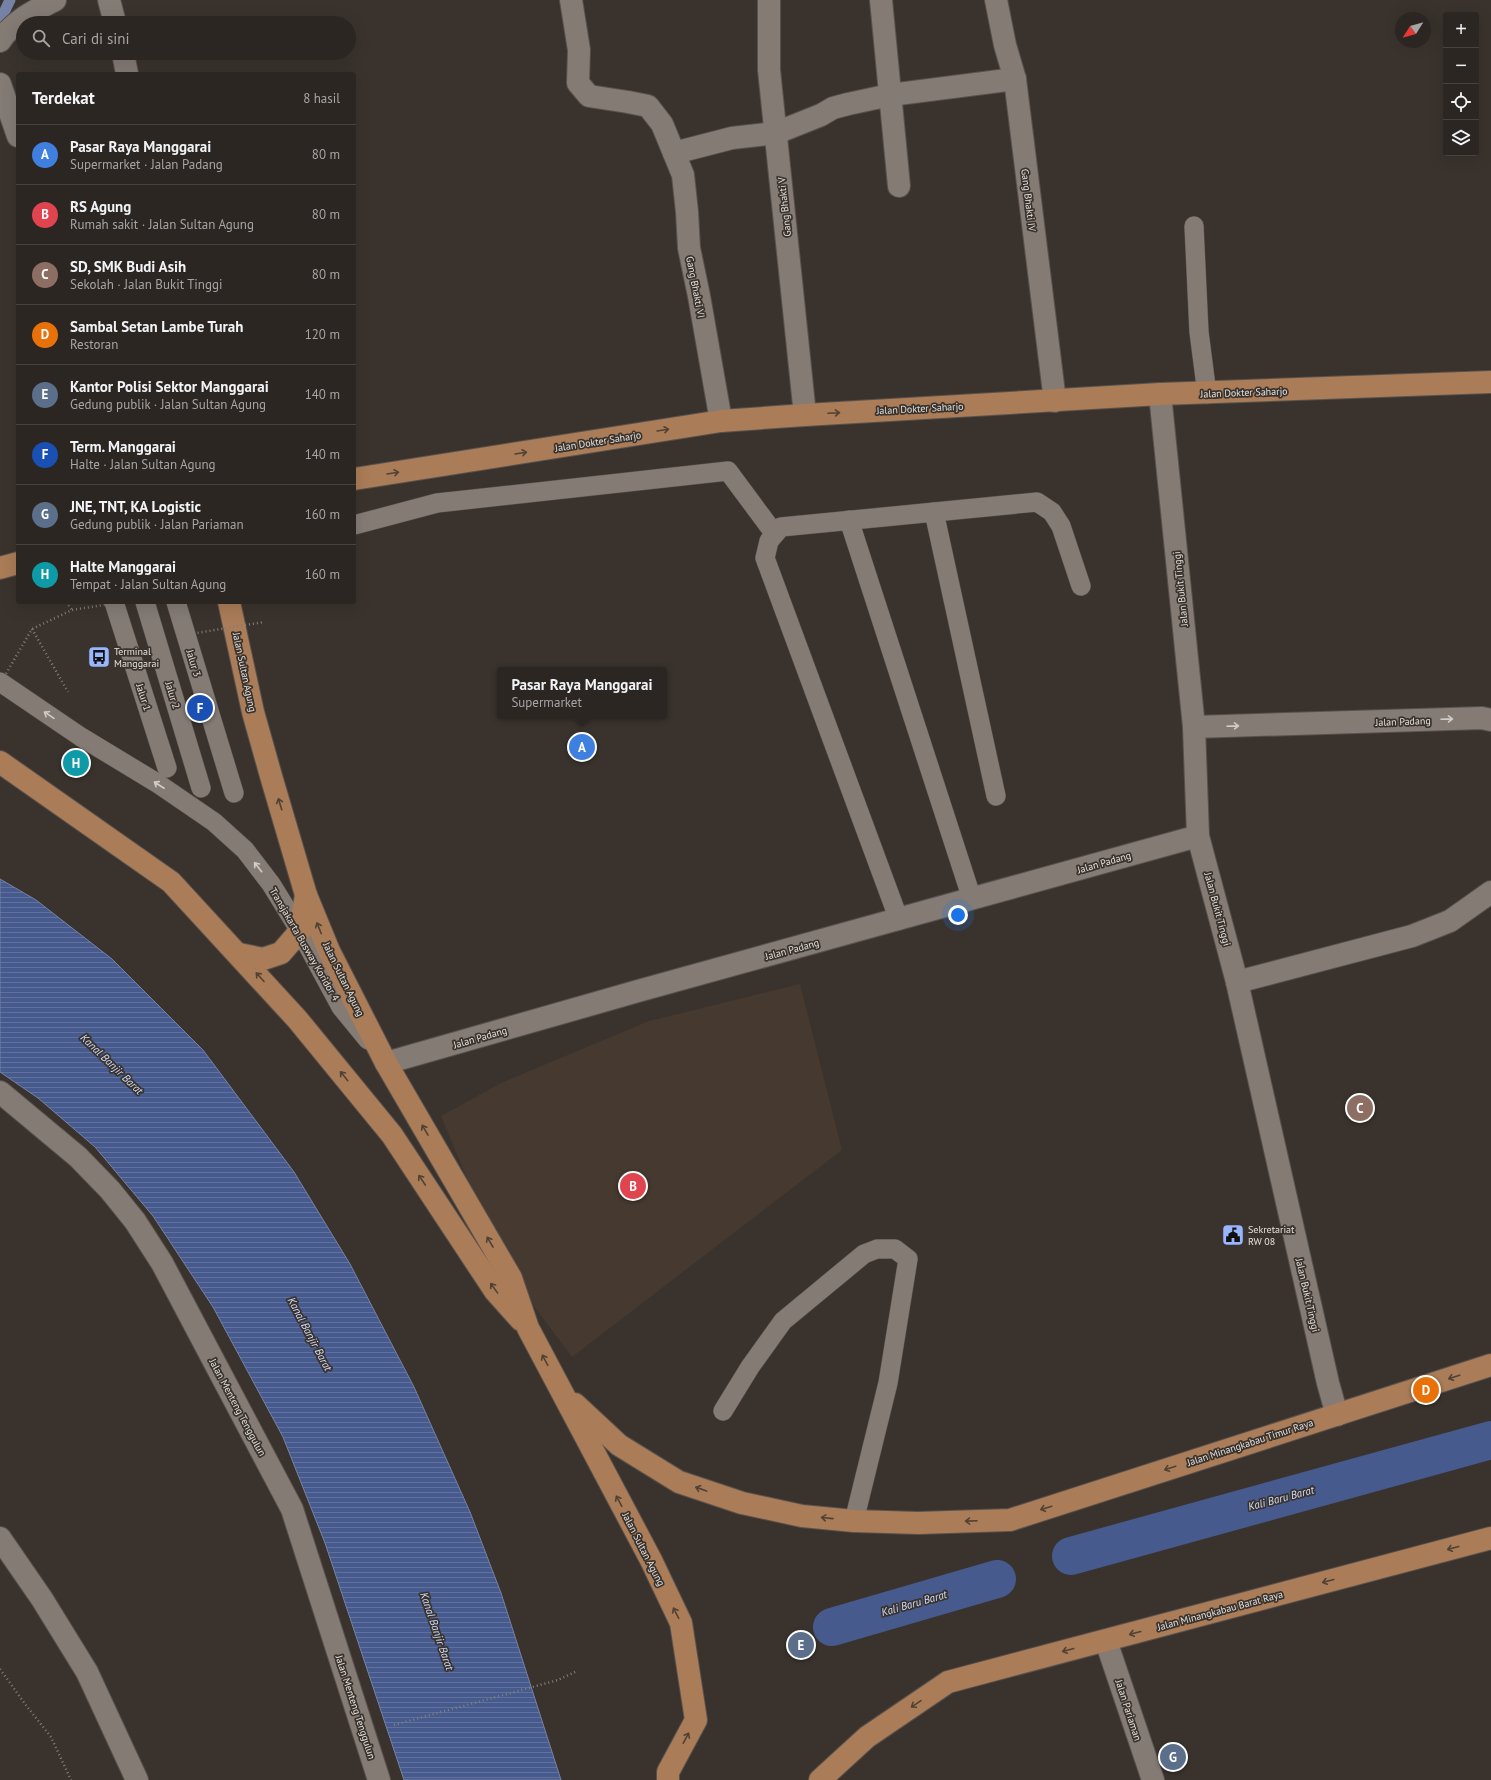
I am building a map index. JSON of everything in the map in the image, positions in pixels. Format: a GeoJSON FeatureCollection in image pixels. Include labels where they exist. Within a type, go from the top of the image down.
{"type":"FeatureCollection","features":[{"type":"Feature","properties":{"kind":"main road","name":"Jalan Dokter Saharjo"},"geometry":{"type":"LineString","coordinates":[[356,479],[721,421],[1160,394],[1207,394],[1491,382]]}},
{"type":"Feature","properties":{"kind":"main road"},"geometry":{"type":"LineString","coordinates":[[0,568],[16,564]]}},
{"type":"Feature","properties":{"kind":"main road","name":"Jalan Sultan Agung"},"geometry":{"type":"LineString","coordinates":[[229,604],[253,712],[306,895],[329,951],[386,1063],[511,1278],[528,1328],[651,1560],[681,1623],[696,1720],[668,1778]]}},
{"type":"Feature","properties":{"kind":"main road","name":"Jalan Sultan Agung"},"geometry":{"type":"LineString","coordinates":[[0,762],[171,882],[239,954],[298,1019],[392,1135],[495,1291],[528,1328]]}},
{"type":"Feature","properties":{"kind":"main road"},"geometry":{"type":"LineString","coordinates":[[239,954],[263,959],[281,953],[300,931],[306,895]]}},
{"type":"Feature","properties":{"kind":"main road","name":"Jalan Minangkabau Timur Raya"},"geometry":{"type":"LineString","coordinates":[[562,1392],[619,1445],[679,1482],[742,1503],[802,1516],[854,1521],[918,1523],[1010,1520],[1491,1365]]}},
{"type":"Feature","properties":{"kind":"main road","name":"Jalan Minangkabau Barat Raya"},"geometry":{"type":"LineString","coordinates":[[820,1780],[867,1737],[948,1682],[1491,1538]]}},
{"type":"Feature","properties":{"kind":"street"},"geometry":{"type":"LineString","coordinates":[[27,16],[55,0]]}},
{"type":"Feature","properties":{"kind":"street"},"geometry":{"type":"LineString","coordinates":[[109,0],[113,16]]}},
{"type":"Feature","properties":{"kind":"street","name":"Gang Bhakti VI"},"geometry":{"type":"LineString","coordinates":[[571,0],[579,50],[578,83],[589,96],[648,106],[662,124],[683,175],[688,212],[689,248],[721,421]]}},
{"type":"Feature","properties":{"kind":"street","name":"Gang Bhakti V"},"geometry":{"type":"LineString","coordinates":[[769,0],[770,70],[805,415]]}},
{"type":"Feature","properties":{"kind":"street"},"geometry":{"type":"LineString","coordinates":[[881,0],[899,186]]}},
{"type":"Feature","properties":{"kind":"street","name":"Gang Bhakti IV"},"geometry":{"type":"LineString","coordinates":[[996,0],[1005,45],[1015,79],[1055,401]]}},
{"type":"Feature","properties":{"kind":"street"},"geometry":{"type":"LineString","coordinates":[[0,41],[6,32],[16,23]]}},
{"type":"Feature","properties":{"kind":"street"},"geometry":{"type":"LineString","coordinates":[[124,60],[127,72]]}},
{"type":"Feature","properties":{"kind":"street"},"geometry":{"type":"LineString","coordinates":[[674,153],[732,138],[776,133],[821,115],[833,108],[890,95],[1015,79]]}},
{"type":"Feature","properties":{"kind":"street"},"geometry":{"type":"LineString","coordinates":[[0,84],[16,130]]}},
{"type":"Feature","properties":{"kind":"street","name":"Jalan Bukit Tinggi"},"geometry":{"type":"LineString","coordinates":[[1160,394],[1194,727],[1198,836],[1237,982],[1328,1383],[1337,1415]]}},
{"type":"Feature","properties":{"kind":"street","name":"Jalan Padang"},"geometry":{"type":"LineString","coordinates":[[1194,727],[1482,718],[1491,720]]}},
{"type":"Feature","properties":{"kind":"street","name":"Jalan Padang"},"geometry":{"type":"LineString","coordinates":[[386,1063],[1198,836]]}},
{"type":"Feature","properties":{"kind":"street"},"geometry":{"type":"LineString","coordinates":[[1237,982],[1412,936],[1450,921],[1491,892]]}},
{"type":"Feature","properties":{"kind":"street","name":"Jalan Menteng Tenggulun"},"geometry":{"type":"LineString","coordinates":[[0,1092],[78,1157],[110,1190],[135,1221],[162,1262],[292,1510],[379,1780]]}},
{"type":"Feature","properties":{"kind":"street"},"geometry":{"type":"LineString","coordinates":[[0,1538],[42,1599],[87,1672],[137,1780]]}},
{"type":"Feature","properties":{"kind":"street","name":"Jalan Pariaman"},"geometry":{"type":"LineString","coordinates":[[1106,1641],[1153,1780]]}},
{"type":"Feature","properties":{"kind":"lane"},"geometry":{"type":"LineString","coordinates":[[1194,226],[1199,332],[1207,394]]}},
{"type":"Feature","properties":{"kind":"lane"},"geometry":{"type":"LineString","coordinates":[[356,524],[437,503],[728,471],[774,533]]}},
{"type":"Feature","properties":{"kind":"lane"},"geometry":{"type":"LineString","coordinates":[[899,920],[765,558],[769,541],[774,533],[781,527],[1037,502],[1052,512],[1061,526],[1081,586]]}},
{"type":"Feature","properties":{"kind":"lane"},"geometry":{"type":"LineString","coordinates":[[934,512],[996,796]]}},
{"type":"Feature","properties":{"kind":"lane"},"geometry":{"type":"LineString","coordinates":[[849,520],[972,899]]}},
{"type":"Feature","properties":{"kind":"lane","name":"Jalur 1"},"geometry":{"type":"LineString","coordinates":[[115,604],[167,768]]}},
{"type":"Feature","properties":{"kind":"lane","name":"Jalur 2"},"geometry":{"type":"LineString","coordinates":[[146,604],[201,788]]}},
{"type":"Feature","properties":{"kind":"lane","name":"Jalur 3"},"geometry":{"type":"LineString","coordinates":[[176,604],[234,793]]}},
{"type":"Feature","properties":{"kind":"lane","name":"Transjakarta Busway Koridor 4"},"geometry":{"type":"LineString","coordinates":[[0,683],[81,737],[157,783],[214,822],[245,850],[271,884],[300,931],[341,1006],[386,1063]]}},
{"type":"Feature","properties":{"kind":"lane"},"geometry":{"type":"LineString","coordinates":[[724,1411],[750,1367],[783,1321],[864,1254],[877,1249],[895,1249],[908,1259],[888,1383],[854,1521]]}},
{"type":"Feature","properties":{"kind":"path"},"geometry":{"type":"LineString","coordinates":[[68,604],[72,610]]}},
{"type":"Feature","properties":{"kind":"path"},"geometry":{"type":"LineString","coordinates":[[0,683],[32,629],[72,610],[110,604]]}},
{"type":"Feature","properties":{"kind":"path"},"geometry":{"type":"LineString","coordinates":[[176,604],[184,635],[264,622]]}},
{"type":"Feature","properties":{"kind":"path"},"geometry":{"type":"LineString","coordinates":[[32,629],[70,696]]}},
{"type":"Feature","properties":{"kind":"path"},"geometry":{"type":"LineString","coordinates":[[0,1669],[51,1737],[70,1780]]}},
{"type":"Feature","properties":{"kind":"path"},"geometry":{"type":"LineString","coordinates":[[390,1726],[558,1680],[577,1671]]}},
{"type":"Feature","properties":{"kind":"shaded area"},"geometry":{"type":"Polygon","coordinates":[[[800,984],[842,1150],[572,1357],[530,1301],[485,1222],[441,1116],[501,1083],[649,1021],[800,984]]]}},
{"type":"Feature","properties":{"kind":"water","name":"Kanal Banjir Barat"},"geometry":{"type":"Polygon","coordinates":[[[0,879],[36,900],[112,959],[203,1050],[294,1172],[350,1264],[414,1387],[470,1512],[501,1593],[561,1780],[404,1780],[325,1543],[283,1437],[213,1307],[153,1216],[95,1147],[38,1098],[0,1072],[0,879]]]}},
{"type":"Feature","properties":{"kind":"waterway"},"geometry":{"type":"LineString","coordinates":[[0,21],[10,0]]}},
{"type":"Feature","properties":{"kind":"waterway","name":"Kali Baru Barat"},"geometry":{"type":"LineString","coordinates":[[1071,1556],[1491,1440]]}},
{"type":"Feature","properties":{"kind":"waterway","name":"Kali Baru Barat"},"geometry":{"type":"LineString","coordinates":[[832,1627],[997,1579]]}},
{"type":"Feature","properties":{"kind":"place","name":"Terminal Manggarai"},"geometry":{"type":"Point","coordinates":[99,657]}},
{"type":"Feature","properties":{"kind":"place","name":"Term. Manggarai"},"geometry":{"type":"Point","coordinates":[200,708]}},
{"type":"Feature","properties":{"kind":"place","name":"Pasar Raya Manggarai"},"geometry":{"type":"Point","coordinates":[582,747]}},
{"type":"Feature","properties":{"kind":"place","name":"Halte Manggarai"},"geometry":{"type":"Point","coordinates":[76,763]}},
{"type":"Feature","properties":{"kind":"place","name":"SD, SMK Budi Asih"},"geometry":{"type":"Point","coordinates":[1360,1108]}},
{"type":"Feature","properties":{"kind":"place","name":"RS Agung"},"geometry":{"type":"Point","coordinates":[633,1186]}},
{"type":"Feature","properties":{"kind":"place","name":"Sekretariat RW 08"},"geometry":{"type":"Point","coordinates":[1233,1235]}},
{"type":"Feature","properties":{"kind":"place","name":"Sambal Setan Lambe Turah"},"geometry":{"type":"Point","coordinates":[1426,1390]}},
{"type":"Feature","properties":{"kind":"place","name":"Kantor Polisi Sektor Manggarai"},"geometry":{"type":"Point","coordinates":[801,1645]}},
{"type":"Feature","properties":{"kind":"place","name":"JNE, TNT, KA Logistic"},"geometry":{"type":"Point","coordinates":[1173,1757]}}]}
